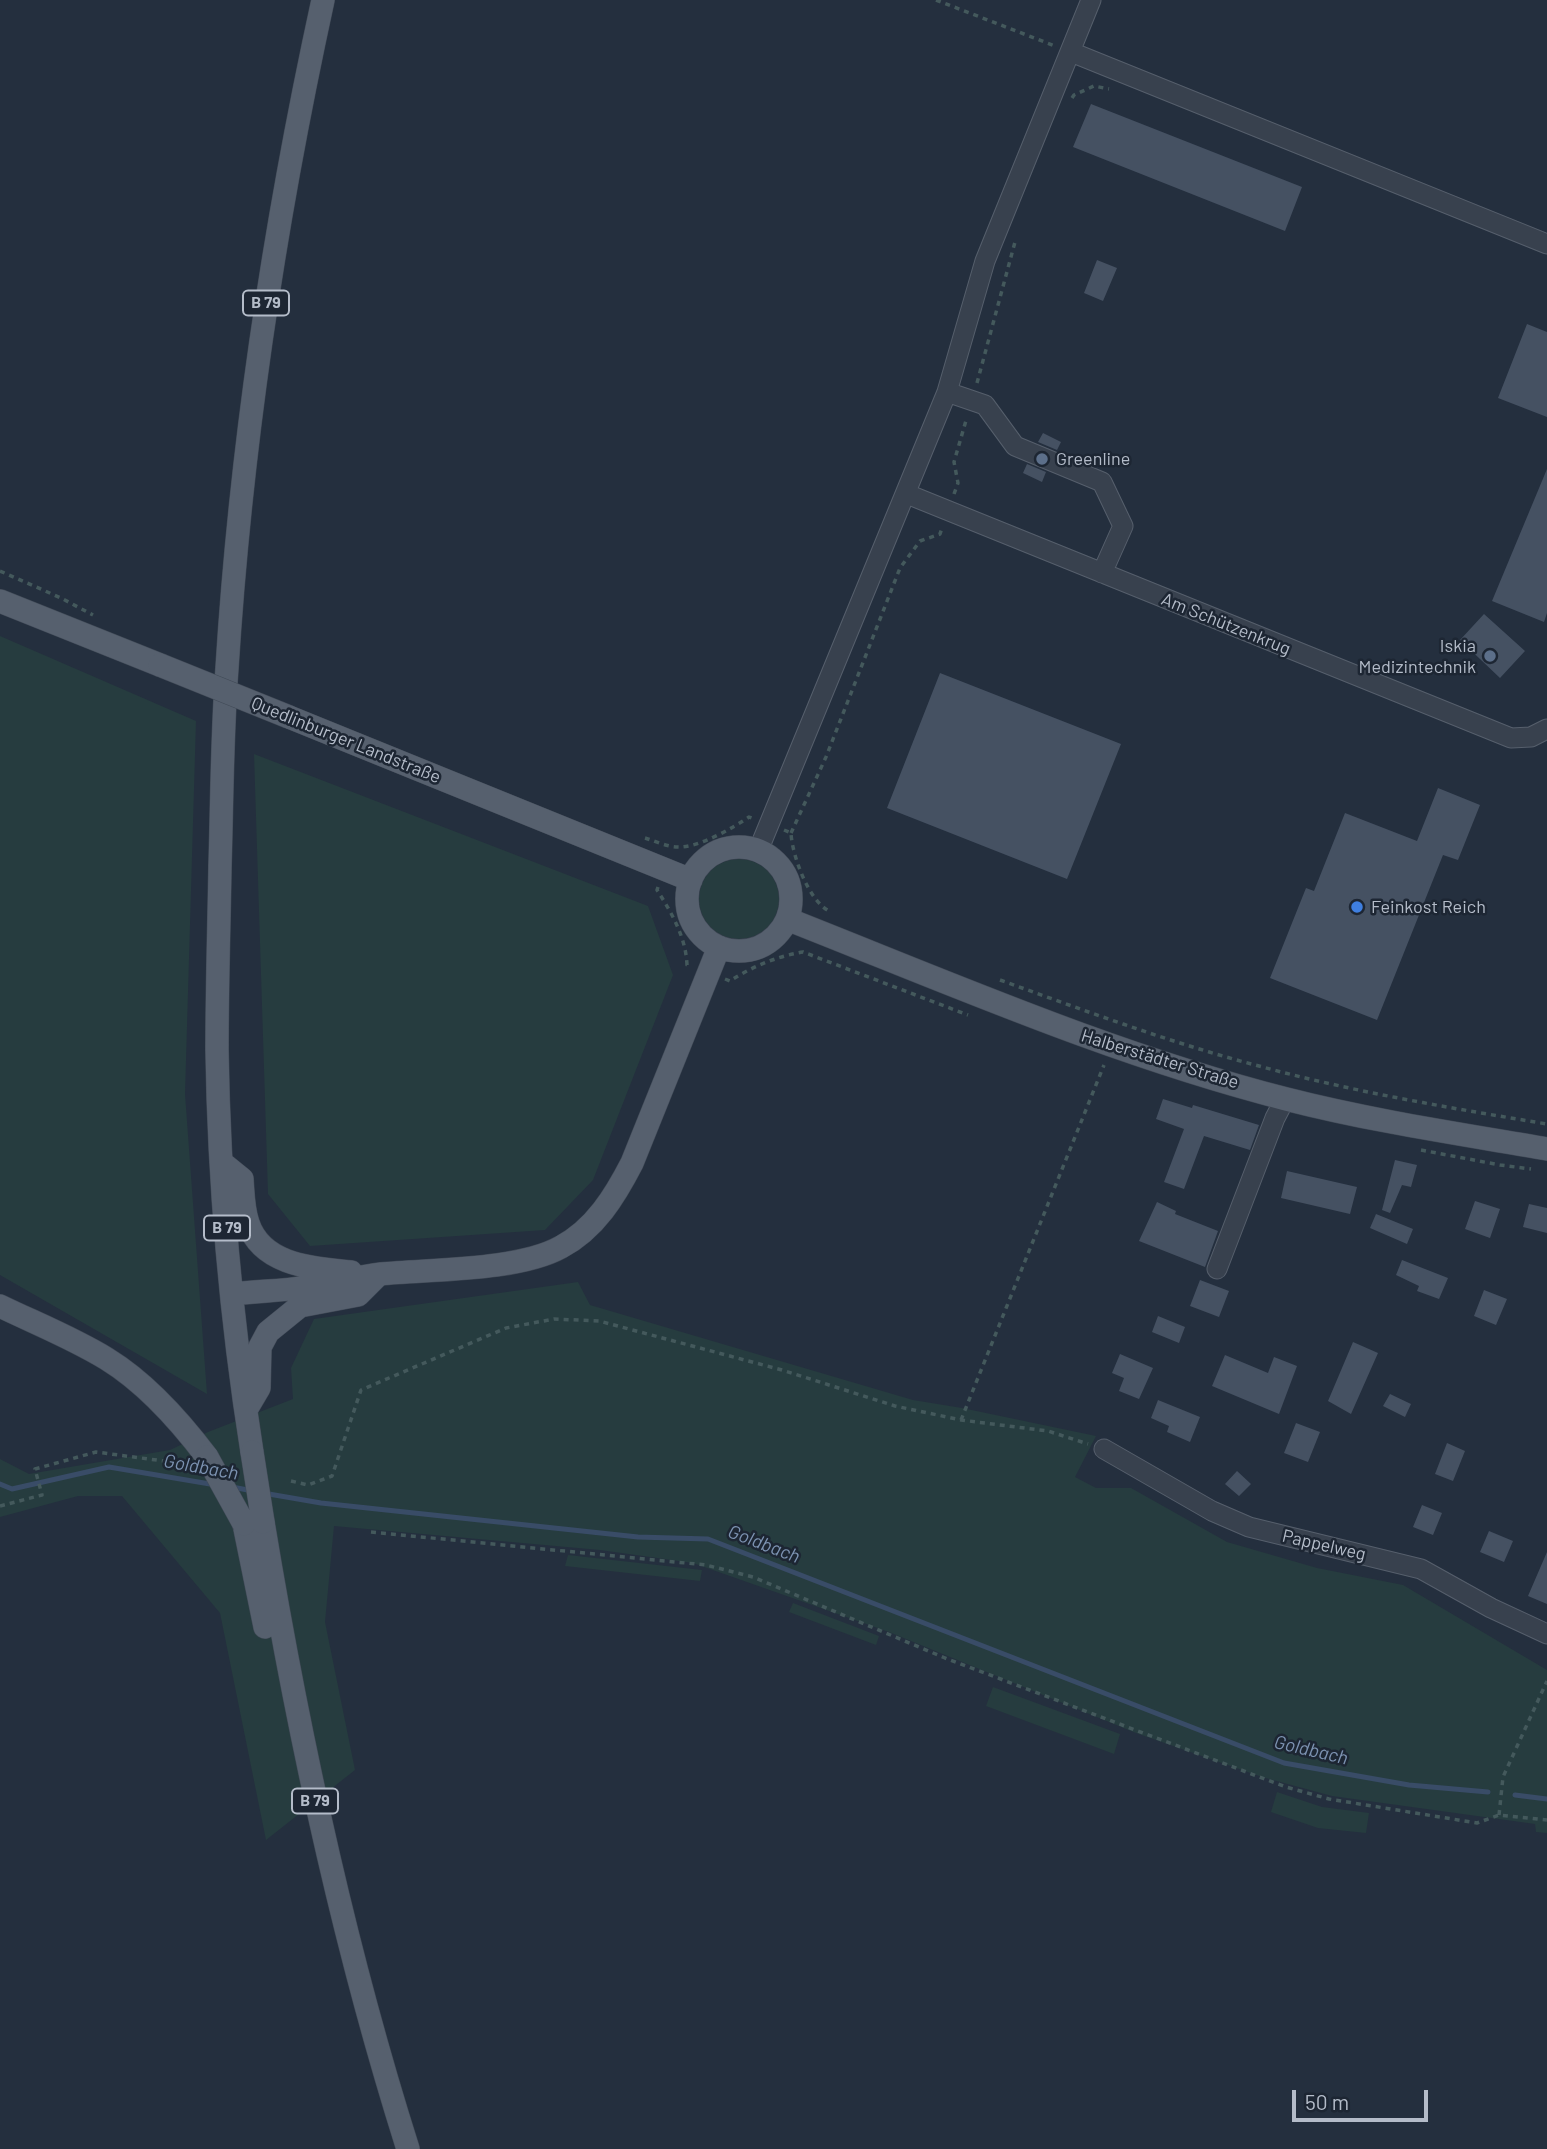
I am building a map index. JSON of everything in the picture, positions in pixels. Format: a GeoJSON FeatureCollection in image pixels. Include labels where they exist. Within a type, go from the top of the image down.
{"type":"FeatureCollection","features":[{"type":"Feature","properties":{"kind":"main road","name":"B 79"},"geometry":{"type":"LineString","coordinates":[[323,0],[299,115],[267,297],[244,466],[231,609],[223,738],[217,982],[221,1162],[232,1294],[252,1452],[253,1523],[272,1659],[290,1680],[343,1920],[372,2031],[408,2149]]}},
{"type":"Feature","properties":{"kind":"main road","name":"Quedlinburger Landstraße"},"geometry":{"type":"LineString","coordinates":[[0,601],[691,880]]}},
{"type":"Feature","properties":{"kind":"main road"},"geometry":{"type":"LineString","coordinates":[[736,848],[758,851],[780,867],[787,879],[791,906],[787,919],[774,938],[754,949],[742,951],[719,947],[709,942],[694,925],[687,902],[691,880],[704,861],[714,854],[736,848]]}},
{"type":"Feature","properties":{"kind":"main road","name":"Halberstädter Straße"},"geometry":{"type":"LineString","coordinates":[[787,919],[1111,1046],[1285,1098],[1391,1123],[1547,1149]]}},
{"type":"Feature","properties":{"kind":"main road"},"geometry":{"type":"LineString","coordinates":[[232,1294],[534,1258],[560,1248],[582,1233],[618,1190],[632,1163],[719,947]]}},
{"type":"Feature","properties":{"kind":"main road"},"geometry":{"type":"LineString","coordinates":[[221,1162],[242,1179],[248,1225],[262,1245],[273,1254],[304,1266],[378,1275]]}},
{"type":"Feature","properties":{"kind":"main road"},"geometry":{"type":"LineString","coordinates":[[246,1410],[259,1388],[260,1347],[268,1332],[300,1306],[358,1294],[378,1275]]}},
{"type":"Feature","properties":{"kind":"main road"},"geometry":{"type":"LineString","coordinates":[[0,1306],[106,1358],[124,1371],[177,1420],[199,1461],[253,1523]]}},
{"type":"Feature","properties":{"kind":"street"},"geometry":{"type":"LineString","coordinates":[[758,851],[947,393],[985,261],[1091,0]]}},
{"type":"Feature","properties":{"kind":"street"},"geometry":{"type":"LineString","coordinates":[[1070,52],[1547,244]]}},
{"type":"Feature","properties":{"kind":"street"},"geometry":{"type":"LineString","coordinates":[[947,393],[985,405],[1015,446],[1102,482],[1123,526],[1102,573]]}},
{"type":"Feature","properties":{"kind":"street","name":"Am Schützenkrug"},"geometry":{"type":"LineString","coordinates":[[906,494],[1511,738],[1531,737],[1547,729]]}},
{"type":"Feature","properties":{"kind":"street"},"geometry":{"type":"LineString","coordinates":[[1217,1269],[1285,1098]]}},
{"type":"Feature","properties":{"kind":"street","name":"Pappelweg"},"geometry":{"type":"LineString","coordinates":[[1104,1449],[1212,1511],[1237,1522],[1421,1569],[1492,1608],[1547,1634]]}},
{"type":"Feature","properties":{"kind":"path"},"geometry":{"type":"LineString","coordinates":[[936,0],[1070,52]]}},
{"type":"Feature","properties":{"kind":"path"},"geometry":{"type":"LineString","coordinates":[[0,571],[61,597],[102,619]]}},
{"type":"Feature","properties":{"kind":"path"},"geometry":{"type":"LineString","coordinates":[[644,837],[674,847],[686,847],[735,826],[749,817],[792,833],[792,848],[808,891],[822,909],[834,914]]}},
{"type":"Feature","properties":{"kind":"path"},"geometry":{"type":"LineString","coordinates":[[996,978],[1137,1030],[1259,1067],[1391,1097],[1547,1124]]}},
{"type":"Feature","properties":{"kind":"path"},"geometry":{"type":"LineString","coordinates":[[961,1420],[1104,1065]]}},
{"type":"Feature","properties":{"kind":"path"},"geometry":{"type":"LineString","coordinates":[[291,1481],[308,1485],[332,1476],[361,1390],[506,1328],[554,1319],[599,1321],[782,1370],[895,1406],[961,1420],[1048,1431],[1104,1449]]}},
{"type":"Feature","properties":{"kind":"path"},"geometry":{"type":"LineString","coordinates":[[0,1506],[42,1495],[35,1469],[96,1452],[199,1461]]}},
{"type":"Feature","properties":{"kind":"path"},"geometry":{"type":"LineString","coordinates":[[371,1531],[706,1565],[753,1577],[945,1658],[1286,1787],[1329,1798],[1477,1823],[1499,1815],[1547,1820]]}},
{"type":"Feature","properties":{"kind":"path"},"geometry":{"type":"LineString","coordinates":[[1499,1815],[1503,1777],[1547,1681]]}},
{"type":"Feature","properties":{"kind":"green space"},"geometry":{"type":"Polygon","coordinates":[[[0,636],[196,721],[185,1094],[207,1394],[0,1275],[0,636]]]}},
{"type":"Feature","properties":{"kind":"green space"},"geometry":{"type":"Polygon","coordinates":[[[254,754],[648,906],[673,975],[593,1180],[545,1230],[310,1246],[268,1194],[254,754]]]}},
{"type":"Feature","properties":{"kind":"green space"},"geometry":{"type":"Polygon","coordinates":[[[739,859],[754,862],[767,871],[776,884],[779,899],[776,914],[767,927],[754,936],[739,939],[724,936],[711,927],[702,914],[699,899],[702,884],[711,871],[724,862],[739,859]]]}},
{"type":"Feature","properties":{"kind":"green space"},"geometry":{"type":"Polygon","coordinates":[[[578,1282],[590,1305],[913,1400],[1096,1436],[1075,1477],[1096,1488],[1131,1488],[1227,1542],[1317,1568],[1403,1585],[1547,1670],[1547,1833],[1536,1832],[1535,1824],[1332,1796],[1262,1777],[1136,1733],[889,1632],[693,1563],[600,1550],[334,1526],[325,1622],[355,1770],[266,1840],[220,1613],[122,1496],[78,1496],[0,1517],[0,1459],[29,1474],[170,1450],[293,1399],[291,1368],[314,1319],[578,1282]]]}},
{"type":"Feature","properties":{"kind":"green space"},"geometry":{"type":"Polygon","coordinates":[[[568,1555],[702,1570],[700,1581],[565,1566],[568,1555]]]}},
{"type":"Feature","properties":{"kind":"green space"},"geometry":{"type":"Polygon","coordinates":[[[793,1603],[879,1636],[876,1645],[789,1612],[793,1603]]]}},
{"type":"Feature","properties":{"kind":"green space"},"geometry":{"type":"Polygon","coordinates":[[[993,1687],[1120,1734],[1114,1754],[986,1706],[993,1687]]]}},
{"type":"Feature","properties":{"kind":"green space"},"geometry":{"type":"Polygon","coordinates":[[[1277,1792],[1322,1807],[1369,1813],[1366,1833],[1318,1828],[1271,1812],[1277,1792]]]}},
{"type":"Feature","properties":{"kind":"building"},"geometry":{"type":"Polygon","coordinates":[[[1091,104],[1302,187],[1285,231],[1073,147],[1091,104]]]}},
{"type":"Feature","properties":{"kind":"building"},"geometry":{"type":"Polygon","coordinates":[[[1097,260],[1117,268],[1103,301],[1084,293],[1097,260]]]}},
{"type":"Feature","properties":{"kind":"building"},"geometry":{"type":"Polygon","coordinates":[[[1527,324],[1547,332],[1547,417],[1498,398],[1527,324]]]}},
{"type":"Feature","properties":{"kind":"building"},"geometry":{"type":"Polygon","coordinates":[[[1043,433],[1061,442],[1057,450],[1038,442],[1043,433]]]}},
{"type":"Feature","properties":{"kind":"building"},"geometry":{"type":"Polygon","coordinates":[[[1027,464],[1046,472],[1042,482],[1023,473],[1027,464]]]}},
{"type":"Feature","properties":{"kind":"building"},"geometry":{"type":"Polygon","coordinates":[[[1547,469],[1547,613],[1544,622],[1492,601],[1547,469]]]}},
{"type":"Feature","properties":{"kind":"building"},"geometry":{"type":"Polygon","coordinates":[[[1484,614],[1525,651],[1500,678],[1460,640],[1484,614]]]}},
{"type":"Feature","properties":{"kind":"building"},"geometry":{"type":"Polygon","coordinates":[[[940,673],[1121,744],[1067,879],[887,808],[940,673]]]}},
{"type":"Feature","properties":{"kind":"building"},"geometry":{"type":"Polygon","coordinates":[[[1438,788],[1480,805],[1458,860],[1443,855],[1377,1020],[1270,978],[1306,888],[1314,891],[1345,813],[1417,841],[1438,788]]]}},
{"type":"Feature","properties":{"kind":"building"},"geometry":{"type":"Polygon","coordinates":[[[1163,1099],[1259,1125],[1250,1150],[1204,1136],[1184,1189],[1164,1182],[1184,1129],[1156,1119],[1163,1099]]]}},
{"type":"Feature","properties":{"kind":"building"},"geometry":{"type":"Polygon","coordinates":[[[1395,1160],[1417,1165],[1411,1187],[1402,1185],[1390,1213],[1382,1210],[1395,1160]]]}},
{"type":"Feature","properties":{"kind":"building"},"geometry":{"type":"Polygon","coordinates":[[[1287,1171],[1357,1187],[1350,1214],[1281,1198],[1287,1171]]]}},
{"type":"Feature","properties":{"kind":"building"},"geometry":{"type":"Polygon","coordinates":[[[1475,1201],[1500,1209],[1490,1238],[1465,1229],[1475,1201]]]}},
{"type":"Feature","properties":{"kind":"building"},"geometry":{"type":"Polygon","coordinates":[[[1157,1202],[1176,1211],[1175,1214],[1218,1231],[1205,1267],[1139,1241],[1157,1202]]]}},
{"type":"Feature","properties":{"kind":"building"},"geometry":{"type":"Polygon","coordinates":[[[1529,1204],[1547,1208],[1547,1233],[1523,1227],[1529,1204]]]}},
{"type":"Feature","properties":{"kind":"building"},"geometry":{"type":"Polygon","coordinates":[[[1376,1214],[1413,1229],[1407,1244],[1370,1228],[1376,1214]]]}},
{"type":"Feature","properties":{"kind":"building"},"geometry":{"type":"Polygon","coordinates":[[[1402,1260],[1448,1278],[1439,1299],[1417,1291],[1419,1286],[1396,1275],[1402,1260]]]}},
{"type":"Feature","properties":{"kind":"building"},"geometry":{"type":"Polygon","coordinates":[[[1200,1280],[1229,1291],[1219,1317],[1190,1306],[1200,1280]]]}},
{"type":"Feature","properties":{"kind":"building"},"geometry":{"type":"Polygon","coordinates":[[[1484,1290],[1507,1299],[1496,1325],[1474,1316],[1484,1290]]]}},
{"type":"Feature","properties":{"kind":"building"},"geometry":{"type":"Polygon","coordinates":[[[1158,1316],[1185,1327],[1179,1343],[1152,1332],[1158,1316]]]}},
{"type":"Feature","properties":{"kind":"building"},"geometry":{"type":"Polygon","coordinates":[[[1353,1342],[1378,1353],[1351,1414],[1328,1401],[1353,1342]]]}},
{"type":"Feature","properties":{"kind":"building"},"geometry":{"type":"Polygon","coordinates":[[[1120,1354],[1153,1368],[1139,1399],[1119,1391],[1124,1378],[1112,1373],[1120,1354]]]}},
{"type":"Feature","properties":{"kind":"building"},"geometry":{"type":"Polygon","coordinates":[[[1225,1355],[1268,1373],[1274,1357],[1297,1366],[1279,1414],[1212,1386],[1225,1355]]]}},
{"type":"Feature","properties":{"kind":"building"},"geometry":{"type":"Polygon","coordinates":[[[1390,1394],[1411,1404],[1405,1417],[1383,1406],[1390,1394]]]}},
{"type":"Feature","properties":{"kind":"building"},"geometry":{"type":"Polygon","coordinates":[[[1158,1400],[1200,1417],[1190,1442],[1167,1432],[1169,1426],[1151,1418],[1158,1400]]]}},
{"type":"Feature","properties":{"kind":"building"},"geometry":{"type":"Polygon","coordinates":[[[1296,1423],[1320,1432],[1308,1462],[1284,1453],[1296,1423]]]}},
{"type":"Feature","properties":{"kind":"building"},"geometry":{"type":"Polygon","coordinates":[[[1447,1443],[1465,1451],[1453,1481],[1435,1474],[1447,1443]]]}},
{"type":"Feature","properties":{"kind":"building"},"geometry":{"type":"Polygon","coordinates":[[[1237,1471],[1251,1484],[1239,1496],[1225,1484],[1237,1471]]]}},
{"type":"Feature","properties":{"kind":"building"},"geometry":{"type":"Polygon","coordinates":[[[1422,1505],[1442,1513],[1433,1535],[1413,1527],[1422,1505]]]}},
{"type":"Feature","properties":{"kind":"building"},"geometry":{"type":"Polygon","coordinates":[[[1489,1531],[1513,1541],[1504,1562],[1480,1552],[1489,1531]]]}},
{"type":"Feature","properties":{"kind":"building"},"geometry":{"type":"Polygon","coordinates":[[[1547,1552],[1547,1604],[1528,1596],[1547,1552]]]}},
{"type":"Feature","properties":{"kind":"waterway","name":"Goldbach"},"geometry":{"type":"LineString","coordinates":[[0,1484],[12,1489],[109,1467],[216,1485]]}},
{"type":"Feature","properties":{"kind":"waterway","name":"Goldbach"},"geometry":{"type":"LineString","coordinates":[[232,1487],[253,1491]]}},
{"type":"Feature","properties":{"kind":"waterway","name":"Goldbach"},"geometry":{"type":"LineString","coordinates":[[263,1493],[321,1503],[638,1537],[708,1539],[1284,1763],[1409,1785],[1488,1792]]}},
{"type":"Feature","properties":{"kind":"waterway","name":"Goldbach"},"geometry":{"type":"LineString","coordinates":[[1515,1795],[1547,1799]]}},
{"type":"Feature","properties":{"kind":"place","name":"Greenline"},"geometry":{"type":"Point","coordinates":[1042,459]}},
{"type":"Feature","properties":{"kind":"place","name":"Iskia Medizintechnik"},"geometry":{"type":"Point","coordinates":[1490,656]}},
{"type":"Feature","properties":{"kind":"place","name":"Feinkost Reich"},"geometry":{"type":"Point","coordinates":[1357,907]}}]}
